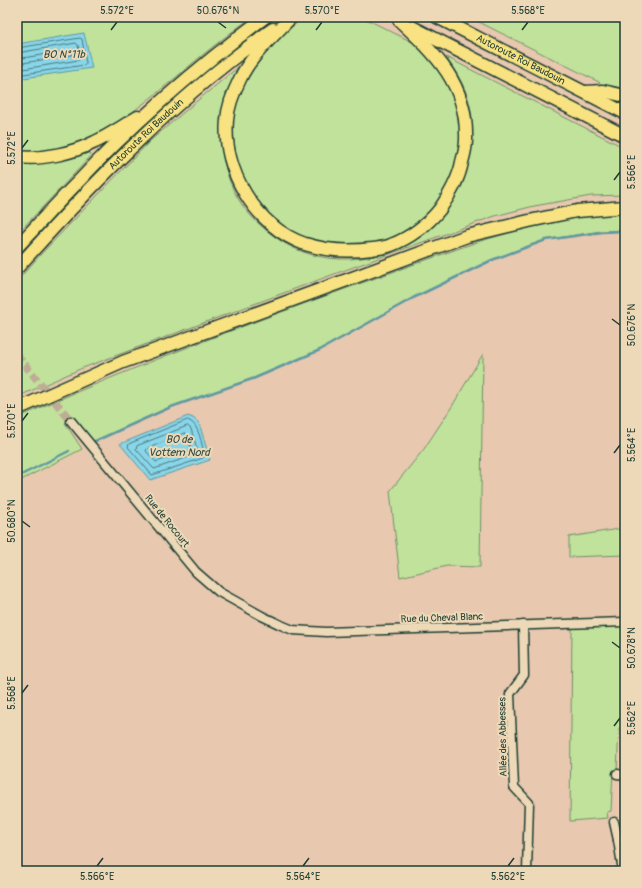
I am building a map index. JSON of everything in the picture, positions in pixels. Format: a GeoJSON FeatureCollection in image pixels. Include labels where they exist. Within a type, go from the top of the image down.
{"type":"FeatureCollection","features":[{"type":"Feature","properties":{"kind":"highway"},"geometry":{"type":"LineString","coordinates":[[17,247],[77,182],[153,109],[194,72],[265,17]]}},
{"type":"Feature","properties":{"kind":"highway"},"geometry":{"type":"LineString","coordinates":[[291,17],[248,64],[240,79],[232,98],[227,119],[229,154],[244,190],[254,206],[267,221],[284,233],[303,243],[324,249],[344,252],[391,246],[414,233],[433,218],[444,203],[451,193],[461,168],[466,140],[466,129],[463,105],[456,87],[450,75],[430,49],[396,18]]}},
{"type":"Feature","properties":{"kind":"highway","name":"Autoroute Roi Baudouin"},"geometry":{"type":"LineString","coordinates":[[17,268],[85,194],[153,127],[202,83],[250,45],[291,17]]}},
{"type":"Feature","properties":{"kind":"highway","name":"Autoroute Roi Baudouin"},"geometry":{"type":"LineString","coordinates":[[437,17],[625,113]]}},
{"type":"Feature","properties":{"kind":"highway"},"geometry":{"type":"LineString","coordinates":[[396,18],[625,136]]}},
{"type":"Feature","properties":{"kind":"highway"},"geometry":{"type":"LineString","coordinates":[[583,92],[603,91],[625,96]]}},
{"type":"Feature","properties":{"kind":"highway"},"geometry":{"type":"LineString","coordinates":[[17,157],[68,153],[95,142],[153,109]]}},
{"type":"Feature","properties":{"kind":"highway"},"geometry":{"type":"LineString","coordinates":[[17,409],[123,362],[467,236],[529,220],[577,211],[625,207]]}},
{"type":"Feature","properties":{"kind":"street","name":"Rue de Rocourt"},"geometry":{"type":"LineString","coordinates":[[71,421],[196,572],[219,592],[262,616]]}},
{"type":"Feature","properties":{"kind":"street","name":"Rue du Cheval Blanc"},"geometry":{"type":"LineString","coordinates":[[262,616],[293,630],[326,632],[625,622]]}},
{"type":"Feature","properties":{"kind":"street","name":"Allée des Abbesses"},"geometry":{"type":"LineString","coordinates":[[523,625],[524,675],[510,694],[514,787],[529,803],[527,871]]}},
{"type":"Feature","properties":{"kind":"street"},"geometry":{"type":"LineString","coordinates":[[614,822],[621,839],[623,871]]}},
{"type":"Feature","properties":{"kind":"green space"},"geometry":{"type":"Polygon","coordinates":[[[17,17],[252,17],[130,114],[103,131],[74,144],[60,148],[17,152],[17,17]]]}},
{"type":"Feature","properties":{"kind":"green space"},"geometry":{"type":"Polygon","coordinates":[[[275,17],[282,17],[247,42],[17,261],[17,255],[60,208],[104,162],[150,118],[207,68],[275,17]]]}},
{"type":"Feature","properties":{"kind":"green space"},"geometry":{"type":"Polygon","coordinates":[[[305,17],[362,17],[416,44],[436,65],[452,93],[458,113],[460,131],[459,153],[455,170],[447,189],[438,203],[412,228],[398,237],[382,243],[348,249],[301,240],[258,207],[235,162],[231,125],[238,94],[254,63],[281,35],[305,17]]]}},
{"type":"Feature","properties":{"kind":"green space"},"geometry":{"type":"Polygon","coordinates":[[[469,17],[625,17],[625,92],[603,87],[599,82],[469,17]]]}},
{"type":"Feature","properties":{"kind":"green space"},"geometry":{"type":"Polygon","coordinates":[[[446,57],[625,148],[625,195],[591,196],[534,206],[495,216],[80,369],[17,397],[17,281],[150,141],[241,65],[229,89],[224,104],[221,141],[225,166],[233,189],[249,214],[260,225],[281,241],[292,247],[303,252],[326,258],[350,259],[380,255],[393,251],[416,239],[445,211],[460,190],[464,182],[471,150],[473,132],[470,105],[460,80],[446,57]]]}},
{"type":"Feature","properties":{"kind":"green space"},"geometry":{"type":"Polygon","coordinates":[[[86,151],[90,152],[91,156],[17,234],[17,161],[86,151]]]}},
{"type":"Feature","properties":{"kind":"green space"},"geometry":{"type":"Polygon","coordinates":[[[625,213],[625,230],[600,231],[546,240],[492,260],[413,298],[320,350],[255,378],[171,407],[93,442],[75,418],[65,423],[82,449],[17,482],[17,418],[73,393],[188,347],[477,242],[523,229],[573,218],[625,213]]]}},
{"type":"Feature","properties":{"kind":"green space"},"geometry":{"type":"Polygon","coordinates":[[[483,354],[480,567],[447,566],[400,577],[390,491],[424,449],[451,408],[483,354]]]}},
{"type":"Feature","properties":{"kind":"green space"},"geometry":{"type":"Polygon","coordinates":[[[625,528],[625,555],[569,557],[569,537],[625,528]]]}},
{"type":"Feature","properties":{"kind":"green space"},"geometry":{"type":"Polygon","coordinates":[[[625,626],[623,680],[625,681],[625,728],[619,728],[617,770],[613,770],[611,811],[607,812],[608,818],[570,821],[572,628],[625,626]]]}},
{"type":"Feature","properties":{"kind":"water","name":"BO N°11b"},"geometry":{"type":"Polygon","coordinates":[[[84,33],[92,68],[17,79],[17,44],[84,33]]]}},
{"type":"Feature","properties":{"kind":"water","name":"BO de Vottem Nord"},"geometry":{"type":"Polygon","coordinates":[[[188,416],[199,423],[210,460],[150,480],[120,444],[188,416]]]}},
{"type":"Feature","properties":{"kind":"waterway"},"geometry":{"type":"LineString","coordinates":[[93,442],[171,407],[255,378],[320,350],[413,298],[492,260],[546,240],[602,232],[625,231]]}},
{"type":"Feature","properties":{"kind":"waterway"},"geometry":{"type":"LineString","coordinates":[[17,477],[69,451]]}},
{"type":"Feature","properties":{"kind":"tunnel"},"geometry":{"type":"LineString","coordinates":[[17,355],[71,421]]}}]}
